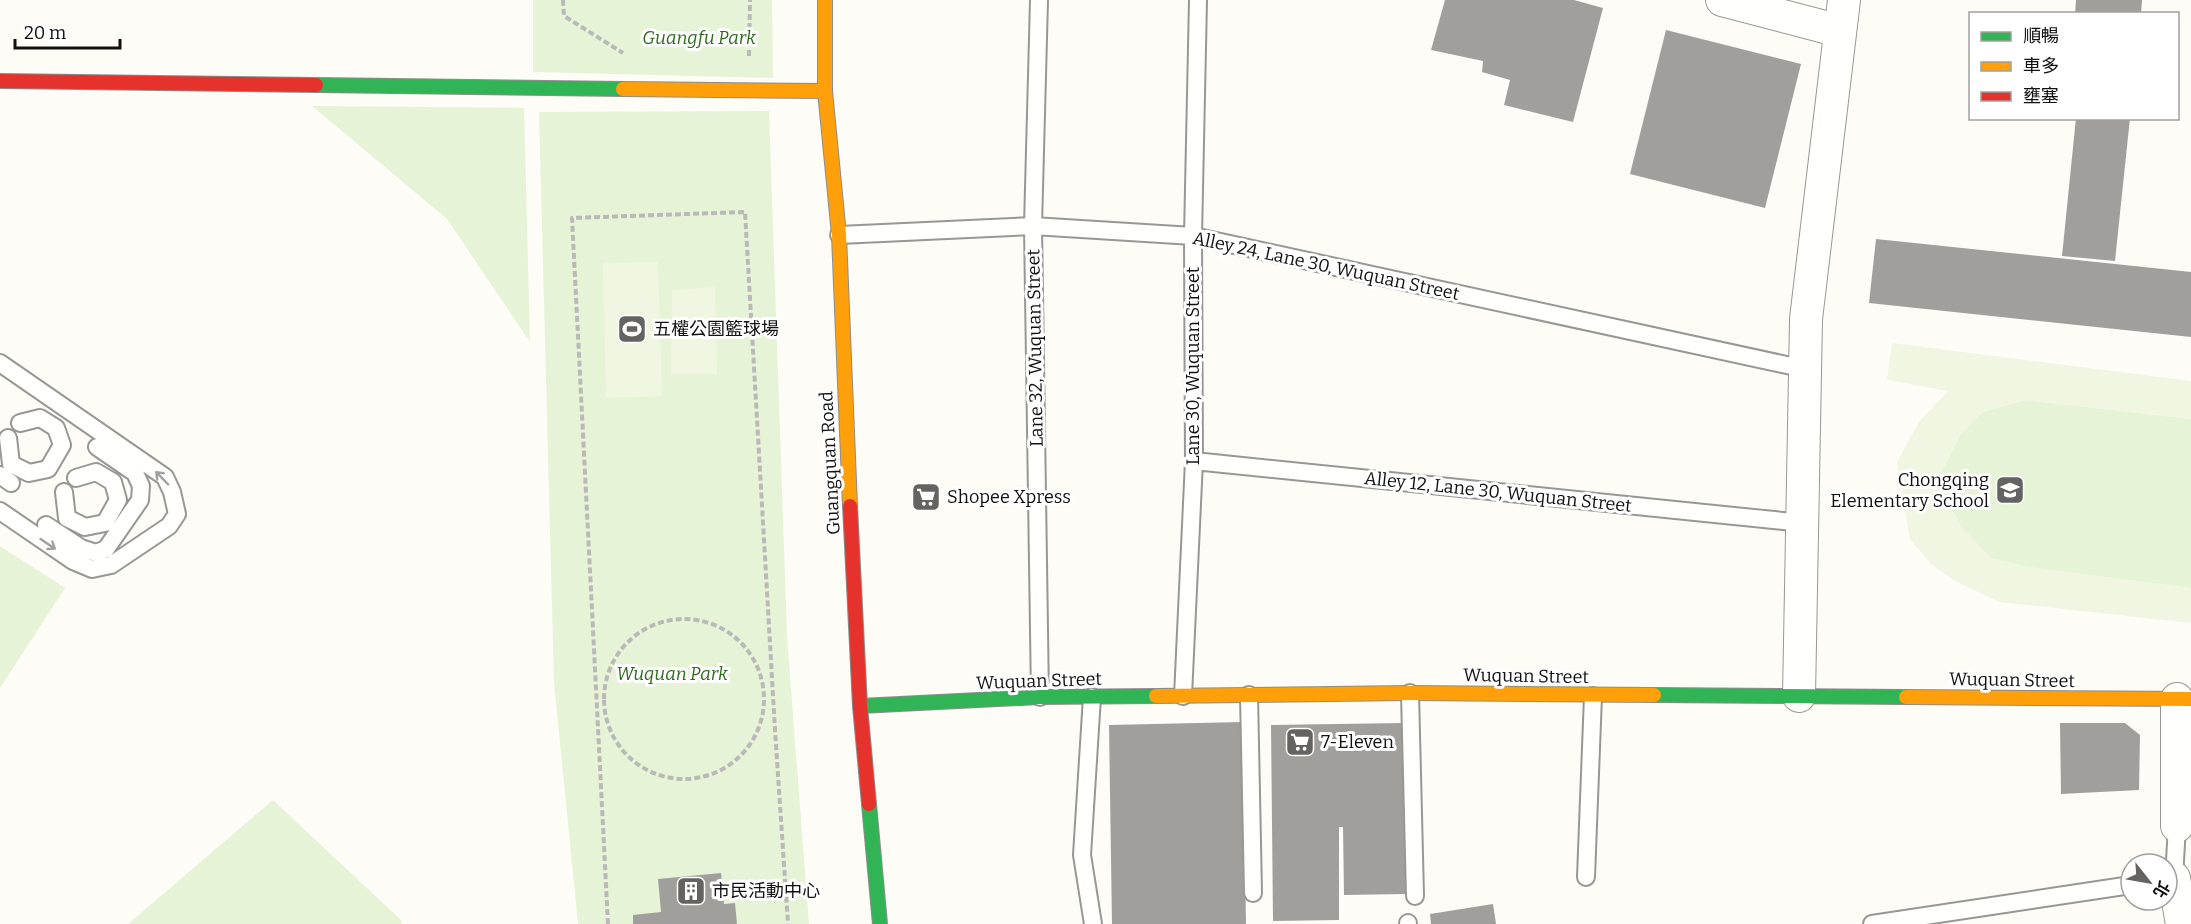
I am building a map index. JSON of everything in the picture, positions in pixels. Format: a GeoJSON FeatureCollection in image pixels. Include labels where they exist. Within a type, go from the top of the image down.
{"type":"FeatureCollection","features":[{"type":"Feature","properties":{"kind":"street","name":"Guangquan Road"},"geometry":{"type":"LineString","coordinates":[[825,0],[825,91],[839,235],[842,343],[860,706],[880,924]]}},
{"type":"Feature","properties":{"kind":"street"},"geometry":{"type":"LineString","coordinates":[[1722,0],[1840,31]]}},
{"type":"Feature","properties":{"kind":"street"},"geometry":{"type":"LineString","coordinates":[[1799,696],[1806,319],[1844,0]]}},
{"type":"Feature","properties":{"kind":"street"},"geometry":{"type":"LineString","coordinates":[[0,81],[825,91]]}},
{"type":"Feature","properties":{"kind":"street","name":"Wuquan Street"},"geometry":{"type":"LineString","coordinates":[[860,706],[1040,697],[1410,693],[2184,699]]}},
{"type":"Feature","properties":{"kind":"street"},"geometry":{"type":"LineString","coordinates":[[2184,699],[2184,822]]}},
{"type":"Feature","properties":{"kind":"lane","name":"Lane 32, Wuquan Street"},"geometry":{"type":"LineString","coordinates":[[1039,0],[1033,226],[1040,697]]}},
{"type":"Feature","properties":{"kind":"lane","name":"Lane 30, Wuquan Street"},"geometry":{"type":"LineString","coordinates":[[1184,696],[1194,461],[1193,236],[1198,0]]}},
{"type":"Feature","properties":{"kind":"lane","name":"Alley 24, Lane 30, Wuquan Street"},"geometry":{"type":"LineString","coordinates":[[839,235],[1033,226],[1193,236],[1805,369]]}},
{"type":"Feature","properties":{"kind":"lane"},"geometry":{"type":"LineString","coordinates":[[0,363],[165,477],[172,492],[177,514],[169,526],[111,566],[92,568],[73,561],[0,512]]}},
{"type":"Feature","properties":{"kind":"lane"},"geometry":{"type":"LineString","coordinates":[[8,438],[11,464],[29,473],[48,469],[62,445],[56,428],[40,418],[20,423]]}},
{"type":"Feature","properties":{"kind":"lane"},"geometry":{"type":"LineString","coordinates":[[46,525],[81,548],[96,553],[106,549],[140,500],[141,486],[135,473],[97,447]]}},
{"type":"Feature","properties":{"kind":"lane","name":"Alley 12, Lane 30, Wuquan Street"},"geometry":{"type":"LineString","coordinates":[[1194,461],[1803,523]]}},
{"type":"Feature","properties":{"kind":"lane"},"geometry":{"type":"LineString","coordinates":[[64,492],[67,518],[85,527],[105,523],[118,500],[113,482],[96,472],[76,478]]}},
{"type":"Feature","properties":{"kind":"lane"},"geometry":{"type":"LineString","coordinates":[[1410,693],[1415,896]]}},
{"type":"Feature","properties":{"kind":"lane"},"geometry":{"type":"LineString","coordinates":[[1249,695],[1253,893]]}},
{"type":"Feature","properties":{"kind":"lane"},"geometry":{"type":"LineString","coordinates":[[1586,877],[1593,696]]}},
{"type":"Feature","properties":{"kind":"lane"},"geometry":{"type":"LineString","coordinates":[[1092,697],[1082,855],[1093,924]]}},
{"type":"Feature","properties":{"kind":"lane"},"geometry":{"type":"LineString","coordinates":[[2177,852],[2184,822]]}},
{"type":"Feature","properties":{"kind":"lane"},"geometry":{"type":"LineString","coordinates":[[1872,924],[2119,887]]}},
{"type":"Feature","properties":{"kind":"path"},"geometry":{"type":"LineString","coordinates":[[563,0],[564,16],[626,55]]}},
{"type":"Feature","properties":{"kind":"path"},"geometry":{"type":"LineString","coordinates":[[738,57],[749,57],[750,0]]}},
{"type":"Feature","properties":{"kind":"path"},"geometry":{"type":"LineString","coordinates":[[608,924],[572,218],[745,212],[788,924]]}},
{"type":"Feature","properties":{"kind":"path"},"geometry":{"type":"LineString","coordinates":[[693,618],[719,626],[742,642],[758,666],[765,690],[763,716],[754,740],[738,759],[717,773],[692,780],[666,778],[643,769],[623,753],[610,731],[603,704],[606,676],[619,651],[639,632],[665,620],[693,618]]}},
{"type":"Feature","properties":{"kind":"green space","name":"Guangfu Park"},"geometry":{"type":"Polygon","coordinates":[[[533,0],[772,0],[773,78],[533,72],[533,0]]]}},
{"type":"Feature","properties":{"kind":"green space"},"geometry":{"type":"Polygon","coordinates":[[[312,106],[524,108],[530,342],[447,219],[312,106]]]}},
{"type":"Feature","properties":{"kind":"green space","name":"Wuquan Park"},"geometry":{"type":"Polygon","coordinates":[[[769,111],[787,635],[809,924],[578,924],[554,683],[539,112],[769,111]]]}},
{"type":"Feature","properties":{"kind":"green space","name":"五權公園籃球場"},"geometry":{"type":"Polygon","coordinates":[[[658,262],[662,396],[606,398],[603,263],[658,262]]]}},
{"type":"Feature","properties":{"kind":"green space"},"geometry":{"type":"Polygon","coordinates":[[[715,287],[717,374],[671,374],[672,290],[715,287]]]}},
{"type":"Feature","properties":{"kind":"green space"},"geometry":{"type":"Polygon","coordinates":[[[1892,343],[2191,381],[2191,419],[2026,400],[1982,412],[1960,435],[1942,471],[1947,501],[1962,528],[1991,558],[2028,567],[2191,588],[2191,623],[1999,602],[1955,581],[1931,564],[1910,539],[1897,462],[1919,422],[1948,391],[1887,380],[1892,343]]]}},
{"type":"Feature","properties":{"kind":"green space"},"geometry":{"type":"Polygon","coordinates":[[[2026,400],[2191,419],[2191,588],[2028,567],[1991,558],[1962,528],[1947,501],[1942,471],[1960,435],[1982,412],[2026,400]]]}},
{"type":"Feature","properties":{"kind":"green space"},"geometry":{"type":"Polygon","coordinates":[[[0,546],[65,588],[0,688],[0,546]]]}},
{"type":"Feature","properties":{"kind":"green space"},"geometry":{"type":"Polygon","coordinates":[[[273,800],[401,920],[402,924],[128,924],[273,800]]]}},
{"type":"Feature","properties":{"kind":"building"},"geometry":{"type":"Polygon","coordinates":[[[1445,0],[1574,0],[1603,8],[1573,122],[1504,105],[1510,80],[1482,72],[1483,61],[1431,50],[1445,0]]]}},
{"type":"Feature","properties":{"kind":"building"},"geometry":{"type":"Polygon","coordinates":[[[2076,0],[2142,0],[2141,12],[2075,12],[2076,0]]]}},
{"type":"Feature","properties":{"kind":"building"},"geometry":{"type":"Polygon","coordinates":[[[1666,30],[1801,64],[1765,208],[1630,174],[1666,30]]]}},
{"type":"Feature","properties":{"kind":"building"},"geometry":{"type":"Polygon","coordinates":[[[2076,120],[2130,120],[2115,261],[2062,256],[2076,120]]]}},
{"type":"Feature","properties":{"kind":"building"},"geometry":{"type":"Polygon","coordinates":[[[1876,239],[2191,272],[2191,337],[1869,303],[1876,239]]]}},
{"type":"Feature","properties":{"kind":"building"},"geometry":{"type":"Polygon","coordinates":[[[1243,722],[1246,924],[1112,924],[1109,725],[1243,722]]]}},
{"type":"Feature","properties":{"kind":"building"},"geometry":{"type":"Polygon","coordinates":[[[1404,723],[1406,894],[1344,895],[1343,827],[1339,827],[1339,920],[1273,921],[1271,725],[1404,723]]]}},
{"type":"Feature","properties":{"kind":"building"},"geometry":{"type":"Polygon","coordinates":[[[2060,723],[2125,723],[2140,735],[2139,790],[2061,794],[2060,723]]]}},
{"type":"Feature","properties":{"kind":"building","name":"市民活動中心"},"geometry":{"type":"Polygon","coordinates":[[[721,873],[724,904],[735,903],[737,924],[633,924],[633,915],[661,912],[658,879],[721,873]]]}},
{"type":"Feature","properties":{"kind":"building"},"geometry":{"type":"Polygon","coordinates":[[[1493,904],[1496,924],[1431,924],[1430,914],[1493,904]]]}},
{"type":"Feature","properties":{"kind":"traffic: fast"},"geometry":{"type":"LineString","coordinates":[[316,85],[623,89]]}},
{"type":"Feature","properties":{"kind":"traffic: fast"},"geometry":{"type":"LineString","coordinates":[[1654,695],[1906,697]]}},
{"type":"Feature","properties":{"kind":"traffic: fast"},"geometry":{"type":"LineString","coordinates":[[860,706],[1040,697],[1156,696]]}},
{"type":"Feature","properties":{"kind":"traffic: fast"},"geometry":{"type":"LineString","coordinates":[[869,804],[880,924]]}},
{"type":"Feature","properties":{"kind":"traffic: slow"},"geometry":{"type":"LineString","coordinates":[[825,0],[825,91],[839,235],[850,506]]}},
{"type":"Feature","properties":{"kind":"traffic: slow"},"geometry":{"type":"LineString","coordinates":[[623,89],[825,91]]}},
{"type":"Feature","properties":{"kind":"traffic: slow"},"geometry":{"type":"LineString","coordinates":[[1156,696],[1410,693],[1654,695]]}},
{"type":"Feature","properties":{"kind":"traffic: slow"},"geometry":{"type":"LineString","coordinates":[[1906,697],[2191,699]]}},
{"type":"Feature","properties":{"kind":"traffic: jam"},"geometry":{"type":"LineString","coordinates":[[0,81],[316,85]]}},
{"type":"Feature","properties":{"kind":"traffic: jam"},"geometry":{"type":"LineString","coordinates":[[850,506],[860,706],[869,804]]}},
{"type":"Feature","properties":{"kind":"place","name":"五權公園籃球場"},"geometry":{"type":"Point","coordinates":[632,329]}},
{"type":"Feature","properties":{"kind":"place","name":"Chongqing Elementary School"},"geometry":{"type":"Point","coordinates":[2010,490]}},
{"type":"Feature","properties":{"kind":"place","name":"Shopee Xpress"},"geometry":{"type":"Point","coordinates":[926,497]}},
{"type":"Feature","properties":{"kind":"place","name":"7-Eleven"},"geometry":{"type":"Point","coordinates":[1300,742]}},
{"type":"Feature","properties":{"kind":"place","name":"市民活動中心"},"geometry":{"type":"Point","coordinates":[691,891]}}]}
